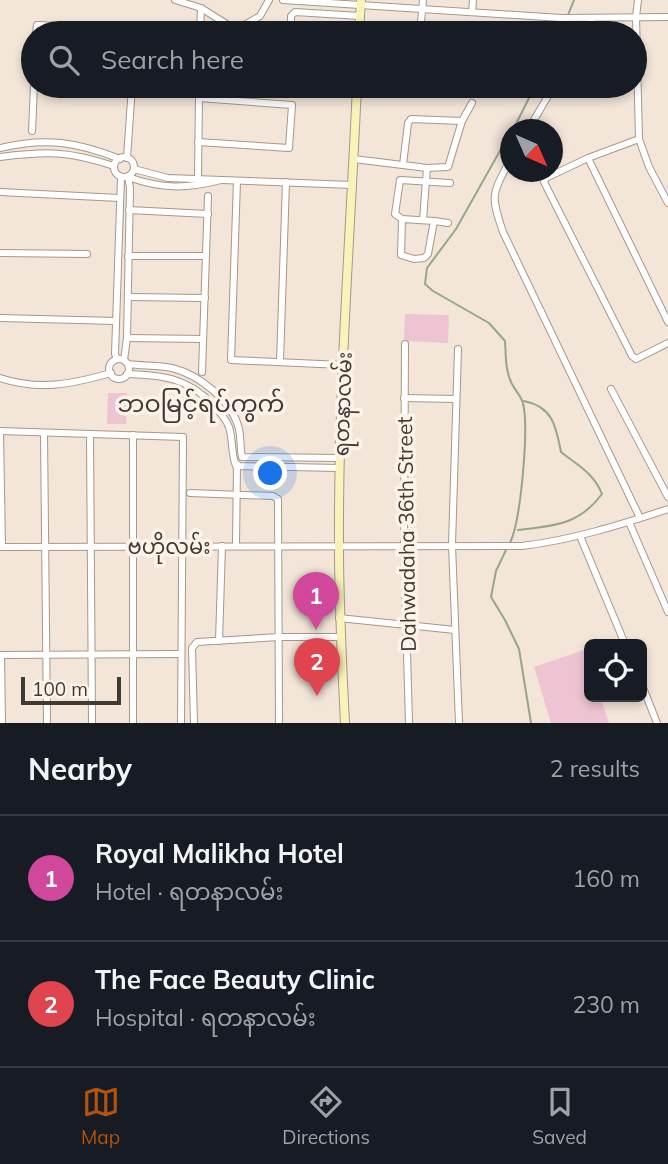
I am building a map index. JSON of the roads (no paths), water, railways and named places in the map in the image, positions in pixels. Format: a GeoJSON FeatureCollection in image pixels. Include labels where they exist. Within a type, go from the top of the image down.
{"type":"FeatureCollection","features":[{"type":"Feature","properties":{"kind":"main road"},"geometry":{"type":"LineString","coordinates":[[360,21],[361,2]]}},
{"type":"Feature","properties":{"kind":"main road","name":"ရတနာလမ်း"},"geometry":{"type":"LineString","coordinates":[[345,723],[340,637],[340,458],[342,365],[357,98]]}},
{"type":"Feature","properties":{"kind":"street"},"geometry":{"type":"LineString","coordinates":[[175,0],[201,8],[222,21]]}},
{"type":"Feature","properties":{"kind":"street"},"geometry":{"type":"LineString","coordinates":[[251,21],[260,16],[269,0]]}},
{"type":"Feature","properties":{"kind":"street"},"geometry":{"type":"LineString","coordinates":[[283,0],[423,4],[472,12],[561,18],[668,17]]}},
{"type":"Feature","properties":{"kind":"street"},"geometry":{"type":"LineString","coordinates":[[472,12],[473,0]]}},
{"type":"Feature","properties":{"kind":"street"},"geometry":{"type":"LineString","coordinates":[[636,21],[638,0]]}},
{"type":"Feature","properties":{"kind":"street"},"geometry":{"type":"LineString","coordinates":[[200,21],[201,8]]}},
{"type":"Feature","properties":{"kind":"street"},"geometry":{"type":"LineString","coordinates":[[291,21],[295,12],[360,16]]}},
{"type":"Feature","properties":{"kind":"street"},"geometry":{"type":"LineString","coordinates":[[32,131],[33,98]]}},
{"type":"Feature","properties":{"kind":"street"},"geometry":{"type":"LineString","coordinates":[[114,166],[124,158],[131,98]]}},
{"type":"Feature","properties":{"kind":"street"},"geometry":{"type":"LineString","coordinates":[[198,178],[199,98]]}},
{"type":"Feature","properties":{"kind":"street"},"geometry":{"type":"LineString","coordinates":[[198,142],[289,148],[292,105],[220,98]]}},
{"type":"Feature","properties":{"kind":"street"},"geometry":{"type":"LineString","coordinates":[[534,119],[547,98]]}},
{"type":"Feature","properties":{"kind":"street"},"geometry":{"type":"LineString","coordinates":[[638,98],[639,139],[649,167],[668,203]]}},
{"type":"Feature","properties":{"kind":"street"},"geometry":{"type":"LineString","coordinates":[[354,159],[427,168],[448,167],[462,121],[472,103]]}},
{"type":"Feature","properties":{"kind":"street"},"geometry":{"type":"LineString","coordinates":[[403,165],[408,123],[411,119],[462,121]]}},
{"type":"Feature","properties":{"kind":"street"},"geometry":{"type":"LineString","coordinates":[[639,139],[588,158],[546,178],[544,182],[632,356],[636,359],[668,343]]}},
{"type":"Feature","properties":{"kind":"street"},"geometry":{"type":"LineString","coordinates":[[0,148],[31,142],[87,146],[124,158],[133,163],[134,169]]}},
{"type":"Feature","properties":{"kind":"street"},"geometry":{"type":"LineString","coordinates":[[0,158],[59,152],[82,155],[114,166]]}},
{"type":"Feature","properties":{"kind":"street"},"geometry":{"type":"LineString","coordinates":[[588,158],[668,322]]}},
{"type":"Feature","properties":{"kind":"street"},"geometry":{"type":"LineString","coordinates":[[114,166],[116,173],[124,177],[167,187],[195,187],[221,180]]}},
{"type":"Feature","properties":{"kind":"street"},"geometry":{"type":"LineString","coordinates":[[423,219],[427,168]]}},
{"type":"Feature","properties":{"kind":"street"},"geometry":{"type":"LineString","coordinates":[[134,169],[168,177],[352,185]]}},
{"type":"Feature","properties":{"kind":"street"},"geometry":{"type":"LineString","coordinates":[[127,374],[116,321],[119,198],[124,177],[134,169]]}},
{"type":"Feature","properties":{"kind":"street"},"geometry":{"type":"LineString","coordinates":[[123,361],[127,338],[129,210],[124,177]]}},
{"type":"Feature","properties":{"kind":"street"},"geometry":{"type":"LineString","coordinates":[[448,223],[402,219],[395,214],[400,180],[450,183]]}},
{"type":"Feature","properties":{"kind":"street"},"geometry":{"type":"LineString","coordinates":[[500,180],[493,203],[503,232],[640,518]]}},
{"type":"Feature","properties":{"kind":"street"},"geometry":{"type":"LineString","coordinates":[[237,181],[231,360],[342,365]]}},
{"type":"Feature","properties":{"kind":"street"},"geometry":{"type":"LineString","coordinates":[[280,362],[286,182]]}},
{"type":"Feature","properties":{"kind":"street"},"geometry":{"type":"LineString","coordinates":[[0,192],[119,198]]}},
{"type":"Feature","properties":{"kind":"street"},"geometry":{"type":"LineString","coordinates":[[202,372],[208,196]]}},
{"type":"Feature","properties":{"kind":"street"},"geometry":{"type":"LineString","coordinates":[[129,210],[208,215]]}},
{"type":"Feature","properties":{"kind":"street"},"geometry":{"type":"LineString","coordinates":[[402,219],[401,254],[421,260],[428,254],[434,221]]}},
{"type":"Feature","properties":{"kind":"street"},"geometry":{"type":"LineString","coordinates":[[0,253],[87,254]]}},
{"type":"Feature","properties":{"kind":"street"},"geometry":{"type":"LineString","coordinates":[[128,256],[206,256]]}},
{"type":"Feature","properties":{"kind":"street"},"geometry":{"type":"LineString","coordinates":[[128,297],[205,298]]}},
{"type":"Feature","properties":{"kind":"street"},"geometry":{"type":"LineString","coordinates":[[0,318],[116,321]]}},
{"type":"Feature","properties":{"kind":"street"},"geometry":{"type":"LineString","coordinates":[[127,338],[204,339]]}},
{"type":"Feature","properties":{"kind":"street","name":"Dahwadaha 36th Street"},"geometry":{"type":"LineString","coordinates":[[405,344],[404,546],[409,723]]}},
{"type":"Feature","properties":{"kind":"street"},"geometry":{"type":"LineString","coordinates":[[458,349],[452,545],[459,723]]}},
{"type":"Feature","properties":{"kind":"street"},"geometry":{"type":"LineString","coordinates":[[111,373],[111,363],[123,361],[171,368],[206,385],[220,398],[239,428],[242,457],[236,466]]}},
{"type":"Feature","properties":{"kind":"street"},"geometry":{"type":"LineString","coordinates":[[0,378],[15,383],[45,386],[73,384],[111,373],[120,378],[127,374],[159,375],[194,387],[219,410],[229,427],[236,466],[236,546]]}},
{"type":"Feature","properties":{"kind":"street"},"geometry":{"type":"LineString","coordinates":[[611,389],[668,497]]}},
{"type":"Feature","properties":{"kind":"street"},"geometry":{"type":"LineString","coordinates":[[404,398],[456,399]]}},
{"type":"Feature","properties":{"kind":"street"},"geometry":{"type":"LineString","coordinates":[[1,547],[0,432],[181,435],[184,439],[181,723]]}},
{"type":"Feature","properties":{"kind":"street"},"geometry":{"type":"LineString","coordinates":[[44,433],[47,723]]}},
{"type":"Feature","properties":{"kind":"street"},"geometry":{"type":"LineString","coordinates":[[90,434],[92,723]]}},
{"type":"Feature","properties":{"kind":"street"},"geometry":{"type":"LineString","coordinates":[[133,723],[134,435]]}},
{"type":"Feature","properties":{"kind":"street"},"geometry":{"type":"LineString","coordinates":[[242,457],[340,458]]}},
{"type":"Feature","properties":{"kind":"street"},"geometry":{"type":"LineString","coordinates":[[236,466],[340,468]]}},
{"type":"Feature","properties":{"kind":"street"},"geometry":{"type":"LineString","coordinates":[[190,493],[277,497],[279,502],[279,723]]}},
{"type":"Feature","properties":{"kind":"street","name":"ဗဟိုလမ်း"},"geometry":{"type":"LineString","coordinates":[[1,547],[522,546],[580,536],[668,509]]}},
{"type":"Feature","properties":{"kind":"street"},"geometry":{"type":"LineString","coordinates":[[629,522],[667,610]]}},
{"type":"Feature","properties":{"kind":"street"},"geometry":{"type":"LineString","coordinates":[[580,536],[623,639]]}},
{"type":"Feature","properties":{"kind":"street"},"geometry":{"type":"LineString","coordinates":[[219,641],[222,546]]}},
{"type":"Feature","properties":{"kind":"street"},"geometry":{"type":"LineString","coordinates":[[340,618],[456,630]]}},
{"type":"Feature","properties":{"kind":"street"},"geometry":{"type":"LineString","coordinates":[[194,723],[192,648],[200,642],[340,637]]}},
{"type":"Feature","properties":{"kind":"street"},"geometry":{"type":"LineString","coordinates":[[2,723],[0,655],[181,654]]}},
{"type":"Feature","properties":{"kind":"street"},"geometry":{"type":"LineString","coordinates":[[647,698],[657,723]]}},
{"type":"Feature","properties":{"kind":"waterway"},"geometry":{"type":"LineString","coordinates":[[568,15],[574,0]]}},
{"type":"Feature","properties":{"kind":"waterway"},"geometry":{"type":"LineString","coordinates":[[518,119],[529,98]]}},
{"type":"Feature","properties":{"kind":"waterway"},"geometry":{"type":"LineString","coordinates":[[500,151],[456,229],[427,268],[425,284],[489,323],[505,341],[508,374],[521,398],[525,415],[521,495],[510,543]]}},
{"type":"Feature","properties":{"kind":"waterway"},"geometry":{"type":"LineString","coordinates":[[518,530],[554,525],[575,518],[602,494],[590,475],[561,452],[555,426],[547,413],[524,401]]}},
{"type":"Feature","properties":{"kind":"waterway"},"geometry":{"type":"LineString","coordinates":[[507,548],[496,571],[491,597],[519,649],[531,723]]}},
{"type":"Feature","properties":{"kind":"place","name":"Royal Malikha Hotel"},"geometry":{"type":"Point","coordinates":[316,630]}},
{"type":"Feature","properties":{"kind":"place","name":"The Face Beauty Clinic"},"geometry":{"type":"Point","coordinates":[317,696]}},
{"type":"Feature","properties":{"kind":"district","name":"ဘဝမြင့်ရပ်ကွက်"},"geometry":{"type":"Point","coordinates":[201,403]}}]}
